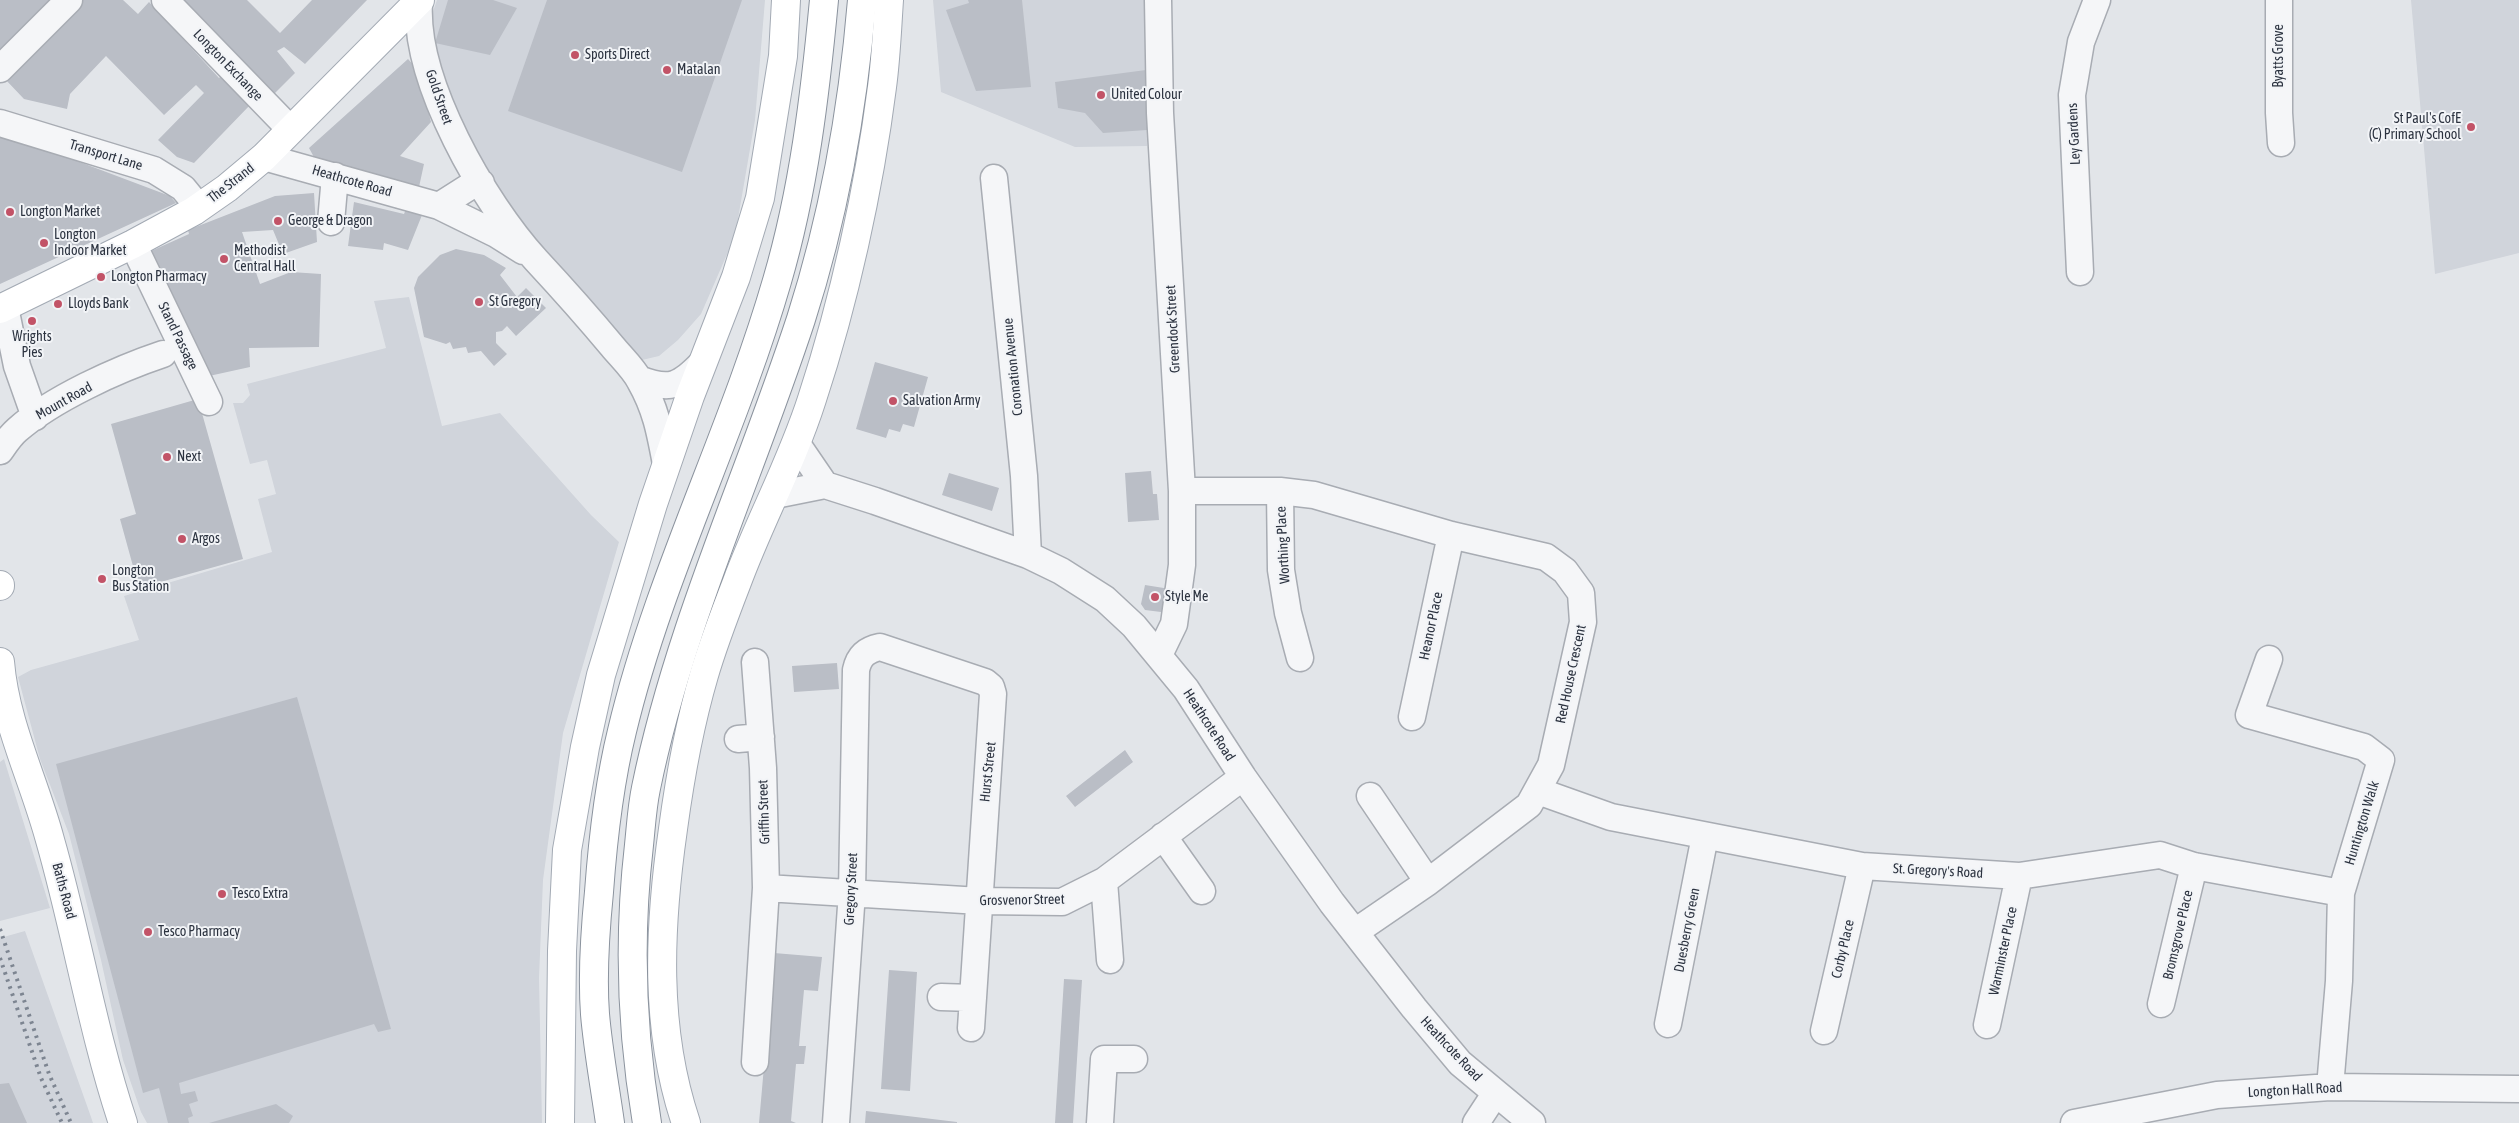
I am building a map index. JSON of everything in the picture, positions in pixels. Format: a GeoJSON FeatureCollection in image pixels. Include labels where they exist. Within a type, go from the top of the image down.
{"type":"FeatureCollection","features":[{"type":"Feature","properties":{"kind":"main road"},"geometry":{"type":"LineString","coordinates":[[560,1123],[562,951],[568,850],[585,747],[601,675],[666,464],[702,363],[736,277],[760,198],[783,56],[786,0]]}},
{"type":"Feature","properties":{"kind":"main road"},"geometry":{"type":"LineString","coordinates":[[610,1123],[595,1011],[594,951],[607,802],[622,730],[655,620],[758,346],[778,277],[803,173],[814,100],[824,0]]}},
{"type":"Feature","properties":{"kind":"main road"},"geometry":{"type":"LineString","coordinates":[[647,1123],[632,1015],[631,944],[634,893],[646,791],[666,699],[801,318],[828,224],[857,60],[862,0]]}},
{"type":"Feature","properties":{"kind":"main road"},"geometry":{"type":"LineString","coordinates":[[686,1123],[675,1087],[666,1035],[661,945],[667,871],[684,750],[704,673],[738,579],[797,444],[831,337],[862,204],[882,86],[889,0]]}},
{"type":"Feature","properties":{"kind":"main road","name":"The Strand"},"geometry":{"type":"LineString","coordinates":[[2,308],[133,244],[194,211],[227,188],[264,157],[420,2]]}},
{"type":"Feature","properties":{"kind":"main road","name":"Baths Road"},"geometry":{"type":"LineString","coordinates":[[0,662],[9,716],[50,837],[70,910],[104,1068],[123,1123]]}},
{"type":"Feature","properties":{"kind":"street"},"geometry":{"type":"LineString","coordinates":[[0,69],[69,0]]}},
{"type":"Feature","properties":{"kind":"street","name":"Longton Exchange"},"geometry":{"type":"LineString","coordinates":[[165,0],[291,130]]}},
{"type":"Feature","properties":{"kind":"street","name":"Greendock Street"},"geometry":{"type":"LineString","coordinates":[[1158,0],[1160,113],[1182,491],[1182,565],[1174,624],[1159,655]]}},
{"type":"Feature","properties":{"kind":"street","name":"Ley Gardens"},"geometry":{"type":"LineString","coordinates":[[2081,272],[2072,95],[2081,42],[2097,0]]}},
{"type":"Feature","properties":{"kind":"street","name":"Byatts Grove"},"geometry":{"type":"LineString","coordinates":[[2279,0],[2268,114],[2281,143]]}},
{"type":"Feature","properties":{"kind":"street","name":"Gold Street"},"geometry":{"type":"LineString","coordinates":[[420,2],[418,21],[421,44],[441,108],[448,125],[481,183]]}},
{"type":"Feature","properties":{"kind":"street","name":"Transport Lane"},"geometry":{"type":"LineString","coordinates":[[0,123],[154,170],[183,188],[192,199],[194,211]]}},
{"type":"Feature","properties":{"kind":"street","name":"Heathcote Road"},"geometry":{"type":"LineString","coordinates":[[264,157],[439,206],[496,234],[534,258]]}},
{"type":"Feature","properties":{"kind":"street"},"geometry":{"type":"LineString","coordinates":[[332,222],[335,176]]}},
{"type":"Feature","properties":{"kind":"street","name":"Coronation Avenue"},"geometry":{"type":"LineString","coordinates":[[994,178],[1024,476],[1028,555]]}},
{"type":"Feature","properties":{"kind":"street"},"geometry":{"type":"LineString","coordinates":[[439,206],[472,185],[481,183]]}},
{"type":"Feature","properties":{"kind":"street","name":"Heathcote Road"},"geometry":{"type":"LineString","coordinates":[[481,183],[534,258],[640,379],[658,419],[666,464]]}},
{"type":"Feature","properties":{"kind":"street","name":"Stand Passage"},"geometry":{"type":"LineString","coordinates":[[133,244],[209,402]]}},
{"type":"Feature","properties":{"kind":"street"},"geometry":{"type":"LineString","coordinates":[[2,308],[14,357],[35,417]]}},
{"type":"Feature","properties":{"kind":"street","name":"Mount Road"},"geometry":{"type":"LineString","coordinates":[[0,451],[16,432],[35,417],[68,397],[141,372],[162,354]]}},
{"type":"Feature","properties":{"kind":"street"},"geometry":{"type":"LineString","coordinates":[[640,379],[656,386],[668,386],[688,378],[702,363]]}},
{"type":"Feature","properties":{"kind":"street"},"geometry":{"type":"LineString","coordinates":[[797,444],[825,486]]}},
{"type":"Feature","properties":{"kind":"street","name":"Heathcote Road"},"geometry":{"type":"LineString","coordinates":[[775,494],[825,486],[939,522],[1028,555],[1061,571],[1105,600],[1134,626],[1186,689],[1243,777],[1332,903],[1414,1008],[1454,1056],[1495,1094]]}},
{"type":"Feature","properties":{"kind":"street","name":"Red House Crescent"},"geometry":{"type":"LineString","coordinates":[[1182,491],[1280,491],[1314,495],[1451,535],[1546,557],[1565,571],[1581,593],[1583,622],[1551,765],[1529,805],[1428,882],[1355,932]]}},
{"type":"Feature","properties":{"kind":"street","name":"Worthing Place"},"geometry":{"type":"LineString","coordinates":[[1280,491],[1281,570],[1288,613],[1300,658]]}},
{"type":"Feature","properties":{"kind":"street","name":"Heanor Place"},"geometry":{"type":"LineString","coordinates":[[1412,717],[1451,535]]}},
{"type":"Feature","properties":{"kind":"street","name":"Hurst Street"},"geometry":{"type":"LineString","coordinates":[[861,656],[870,649],[880,646],[985,682],[991,687],[994,701],[985,802],[972,1028]]}},
{"type":"Feature","properties":{"kind":"street","name":"Gregory Street"},"geometry":{"type":"LineString","coordinates":[[836,1123],[852,892],[856,670],[861,656]]}},
{"type":"Feature","properties":{"kind":"street","name":"Huntington Walk"},"geometry":{"type":"LineString","coordinates":[[2269,659],[2249,715],[2364,747],[2381,760],[2341,893],[2339,981],[2330,1087]]}},
{"type":"Feature","properties":{"kind":"street","name":"Griffin Street"},"geometry":{"type":"LineString","coordinates":[[754,1062],[745,1036],[766,888],[749,738],[755,662]]}},
{"type":"Feature","properties":{"kind":"street","name":"Grosvenor Street"},"geometry":{"type":"LineString","coordinates":[[852,892],[980,901],[1062,902],[1104,881],[1243,777]]}},
{"type":"Feature","properties":{"kind":"street","name":"St. Gregory's Road"},"geometry":{"type":"LineString","coordinates":[[1538,791],[1611,817],[1862,866],[2019,876],[2160,855],[2194,866],[2341,893]]}},
{"type":"Feature","properties":{"kind":"street"},"geometry":{"type":"LineString","coordinates":[[1370,796],[1428,882]]}},
{"type":"Feature","properties":{"kind":"street"},"geometry":{"type":"LineString","coordinates":[[1163,836],[1202,891]]}},
{"type":"Feature","properties":{"kind":"street","name":"Duesberry Green"},"geometry":{"type":"LineString","coordinates":[[1668,1024],[1705,836]]}},
{"type":"Feature","properties":{"kind":"street","name":"Corby Place"},"geometry":{"type":"LineString","coordinates":[[1824,1031],[1862,866]]}},
{"type":"Feature","properties":{"kind":"street","name":"Bromsgrove Place"},"geometry":{"type":"LineString","coordinates":[[2161,1004],[2194,866]]}},
{"type":"Feature","properties":{"kind":"street","name":"Warminster Place"},"geometry":{"type":"LineString","coordinates":[[1987,1025],[2019,876]]}},
{"type":"Feature","properties":{"kind":"street"},"geometry":{"type":"LineString","coordinates":[[1104,881],[1110,960]]}},
{"type":"Feature","properties":{"kind":"street"},"geometry":{"type":"LineString","coordinates":[[766,888],[852,892]]}},
{"type":"Feature","properties":{"kind":"street"},"geometry":{"type":"LineString","coordinates":[[941,997],[973,998]]}},
{"type":"Feature","properties":{"kind":"street"},"geometry":{"type":"LineString","coordinates":[[1100,1123],[1104,1059],[1134,1059]]}},
{"type":"Feature","properties":{"kind":"street","name":"Longton Hall Road"},"geometry":{"type":"LineString","coordinates":[[2074,1123],[2211,1096],[2330,1087],[2519,1089]]}},
{"type":"Feature","properties":{"kind":"street"},"geometry":{"type":"LineString","coordinates":[[1476,1123],[1495,1094],[1532,1123]]}},
{"type":"Feature","properties":{"kind":"shaded area"},"geometry":{"type":"Polygon","coordinates":[[[437,0],[765,0],[755,120],[735,236],[701,314],[678,340],[659,356],[642,360],[608,325],[515,216],[470,144],[438,68],[428,26],[437,0]]]}},
{"type":"Feature","properties":{"kind":"shaded area"},"geometry":{"type":"Polygon","coordinates":[[[933,0],[1145,0],[1147,146],[1075,147],[941,92],[933,0]]]}},
{"type":"Feature","properties":{"kind":"shaded area","name":"St Paul's CofE (C) Primary School"},"geometry":{"type":"Polygon","coordinates":[[[2411,0],[2519,0],[2519,253],[2435,274],[2411,0]]]}},
{"type":"Feature","properties":{"kind":"shaded area"},"geometry":{"type":"Polygon","coordinates":[[[409,297],[442,426],[500,413],[591,515],[619,542],[563,733],[543,880],[539,978],[542,1123],[147,1123],[141,1112],[123,1060],[101,960],[69,834],[40,759],[18,677],[31,670],[139,640],[124,596],[272,552],[258,499],[276,494],[267,460],[250,464],[233,403],[243,403],[250,395],[247,384],[386,348],[374,301],[409,297]]]}},
{"type":"Feature","properties":{"kind":"shaded area"},"geometry":{"type":"Polygon","coordinates":[[[4,759],[50,908],[0,921],[0,762],[4,759]]]}},
{"type":"Feature","properties":{"kind":"shaded area"},"geometry":{"type":"Polygon","coordinates":[[[25,931],[93,1123],[0,1123],[0,938],[25,931]]]}},
{"type":"Feature","properties":{"kind":"building"},"geometry":{"type":"Polygon","coordinates":[[[0,0],[52,0],[0,50],[0,0]]]}},
{"type":"Feature","properties":{"kind":"building"},"geometry":{"type":"Polygon","coordinates":[[[80,0],[123,0],[138,14],[149,2],[219,78],[222,75],[251,104],[194,163],[177,157],[158,140],[204,93],[196,85],[164,115],[106,56],[70,94],[67,109],[24,99],[5,79],[80,0]]]}},
{"type":"Feature","properties":{"kind":"building"},"geometry":{"type":"Polygon","coordinates":[[[183,0],[247,0],[280,33],[312,0],[367,0],[305,64],[284,47],[277,51],[295,73],[274,94],[183,0]]]}},
{"type":"Feature","properties":{"kind":"building"},"geometry":{"type":"Polygon","coordinates":[[[448,0],[493,0],[517,8],[490,55],[435,43],[448,0]]]}},
{"type":"Feature","properties":{"kind":"building"},"geometry":{"type":"Polygon","coordinates":[[[547,0],[742,0],[682,172],[508,111],[547,0]]]}},
{"type":"Feature","properties":{"kind":"building"},"geometry":{"type":"Polygon","coordinates":[[[968,0],[1022,0],[1031,87],[976,91],[946,10],[969,3],[968,0]]]}},
{"type":"Feature","properties":{"kind":"building"},"geometry":{"type":"Polygon","coordinates":[[[408,59],[418,70],[431,122],[400,156],[424,164],[419,187],[315,159],[309,148],[408,59]]]}},
{"type":"Feature","properties":{"kind":"building","name":"United Colour"},"geometry":{"type":"Polygon","coordinates":[[[1146,70],[1147,130],[1103,133],[1085,113],[1058,108],[1055,82],[1146,70]]]}},
{"type":"Feature","properties":{"kind":"building","name":"Longton Indoor Market"},"geometry":{"type":"Polygon","coordinates":[[[0,132],[170,196],[176,203],[0,284],[0,132]]]}},
{"type":"Feature","properties":{"kind":"building"},"geometry":{"type":"Polygon","coordinates":[[[314,193],[317,242],[283,254],[273,230],[242,232],[260,284],[291,272],[321,274],[319,347],[249,348],[250,367],[209,376],[149,252],[189,234],[188,230],[275,196],[314,193]]]}},
{"type":"Feature","properties":{"kind":"building"},"geometry":{"type":"Polygon","coordinates":[[[354,202],[404,214],[406,209],[422,215],[408,250],[384,243],[383,250],[348,246],[354,202]]]}},
{"type":"Feature","properties":{"kind":"building","name":"St Gregory"},"geometry":{"type":"Polygon","coordinates":[[[456,249],[484,255],[506,268],[500,275],[517,297],[526,288],[546,308],[516,336],[507,326],[502,331],[496,332],[496,343],[507,354],[494,366],[481,351],[468,353],[466,347],[453,349],[450,342],[446,344],[424,337],[414,288],[418,277],[440,255],[456,249]]]}},
{"type":"Feature","properties":{"kind":"building","name":"Salvation Army"},"geometry":{"type":"Polygon","coordinates":[[[875,362],[928,377],[914,427],[903,424],[900,432],[889,429],[886,438],[856,429],[875,362]]]}},
{"type":"Feature","properties":{"kind":"building"},"geometry":{"type":"Polygon","coordinates":[[[198,399],[243,559],[139,588],[120,519],[136,514],[111,424],[198,399]]]}},
{"type":"Feature","properties":{"kind":"building"},"geometry":{"type":"Polygon","coordinates":[[[1151,471],[1153,494],[1157,494],[1159,520],[1128,522],[1125,473],[1151,471]]]}},
{"type":"Feature","properties":{"kind":"building"},"geometry":{"type":"Polygon","coordinates":[[[949,473],[999,488],[992,511],[942,495],[949,473]]]}},
{"type":"Feature","properties":{"kind":"building","name":"Style Me"},"geometry":{"type":"Polygon","coordinates":[[[1145,585],[1170,589],[1166,607],[1161,612],[1145,610],[1141,604],[1145,585]]]}},
{"type":"Feature","properties":{"kind":"building"},"geometry":{"type":"Polygon","coordinates":[[[837,663],[839,689],[794,692],[792,666],[837,663]]]}},
{"type":"Feature","properties":{"kind":"building","name":"Tesco Extra"},"geometry":{"type":"Polygon","coordinates":[[[297,697],[391,1029],[378,1032],[374,1024],[179,1083],[181,1094],[195,1091],[198,1101],[189,1104],[193,1116],[188,1118],[189,1123],[168,1123],[159,1088],[143,1093],[56,764],[297,697]]]}},
{"type":"Feature","properties":{"kind":"building"},"geometry":{"type":"Polygon","coordinates":[[[1125,750],[1133,762],[1075,807],[1066,796],[1125,750]]]}},
{"type":"Feature","properties":{"kind":"building"},"geometry":{"type":"Polygon","coordinates":[[[774,953],[822,957],[818,991],[804,990],[799,1046],[806,1046],[804,1064],[796,1064],[791,1121],[796,1123],[759,1123],[774,953]]]}},
{"type":"Feature","properties":{"kind":"building"},"geometry":{"type":"Polygon","coordinates":[[[889,970],[917,972],[910,1091],[881,1089],[889,970]]]}},
{"type":"Feature","properties":{"kind":"building"},"geometry":{"type":"Polygon","coordinates":[[[1064,979],[1082,980],[1073,1123],[1055,1123],[1064,979]]]}},
{"type":"Feature","properties":{"kind":"building"},"geometry":{"type":"Polygon","coordinates":[[[9,1083],[27,1123],[0,1123],[0,1084],[9,1083]]]}},
{"type":"Feature","properties":{"kind":"building"},"geometry":{"type":"Polygon","coordinates":[[[276,1104],[293,1116],[289,1123],[209,1123],[276,1104]]]}},
{"type":"Feature","properties":{"kind":"building"},"geometry":{"type":"Polygon","coordinates":[[[866,1111],[957,1122],[957,1123],[865,1123],[866,1111]]]}},
{"type":"Feature","properties":{"kind":"railway"},"geometry":{"type":"LineString","coordinates":[[0,929],[49,1074],[71,1123]]}},
{"type":"Feature","properties":{"kind":"railway"},"geometry":{"type":"LineString","coordinates":[[0,958],[41,1078],[62,1123]]}},
{"type":"Feature","properties":{"kind":"place","name":"Sports Direct"},"geometry":{"type":"Point","coordinates":[575,55]}},
{"type":"Feature","properties":{"kind":"place","name":"Matalan"},"geometry":{"type":"Point","coordinates":[667,70]}},
{"type":"Feature","properties":{"kind":"place","name":"United Colour"},"geometry":{"type":"Point","coordinates":[1101,95]}},
{"type":"Feature","properties":{"kind":"place","name":"St Paul's CofE (C) Primary School"},"geometry":{"type":"Point","coordinates":[2471,127]}},
{"type":"Feature","properties":{"kind":"place","name":"Longton Market"},"geometry":{"type":"Point","coordinates":[10,212]}},
{"type":"Feature","properties":{"kind":"place","name":"George & Dragon"},"geometry":{"type":"Point","coordinates":[278,221]}},
{"type":"Feature","properties":{"kind":"place","name":"Longton Indoor Market"},"geometry":{"type":"Point","coordinates":[44,243]}},
{"type":"Feature","properties":{"kind":"place","name":"Methodist Central Hall"},"geometry":{"type":"Point","coordinates":[224,259]}},
{"type":"Feature","properties":{"kind":"place","name":"Longton Pharmacy"},"geometry":{"type":"Point","coordinates":[101,277]}},
{"type":"Feature","properties":{"kind":"place","name":"St Gregory"},"geometry":{"type":"Point","coordinates":[479,302]}},
{"type":"Feature","properties":{"kind":"place","name":"Lloyds Bank"},"geometry":{"type":"Point","coordinates":[58,304]}},
{"type":"Feature","properties":{"kind":"place","name":"Wrights Pies"},"geometry":{"type":"Point","coordinates":[32,321]}},
{"type":"Feature","properties":{"kind":"place","name":"Salvation Army"},"geometry":{"type":"Point","coordinates":[893,401]}},
{"type":"Feature","properties":{"kind":"place","name":"Next"},"geometry":{"type":"Point","coordinates":[167,457]}},
{"type":"Feature","properties":{"kind":"place","name":"Argos"},"geometry":{"type":"Point","coordinates":[182,539]}},
{"type":"Feature","properties":{"kind":"place","name":"Longton Bus Station"},"geometry":{"type":"Point","coordinates":[102,579]}},
{"type":"Feature","properties":{"kind":"place","name":"Style Me"},"geometry":{"type":"Point","coordinates":[1155,597]}},
{"type":"Feature","properties":{"kind":"place","name":"Tesco Extra"},"geometry":{"type":"Point","coordinates":[222,894]}},
{"type":"Feature","properties":{"kind":"place","name":"Tesco Pharmacy"},"geometry":{"type":"Point","coordinates":[148,932]}}]}
